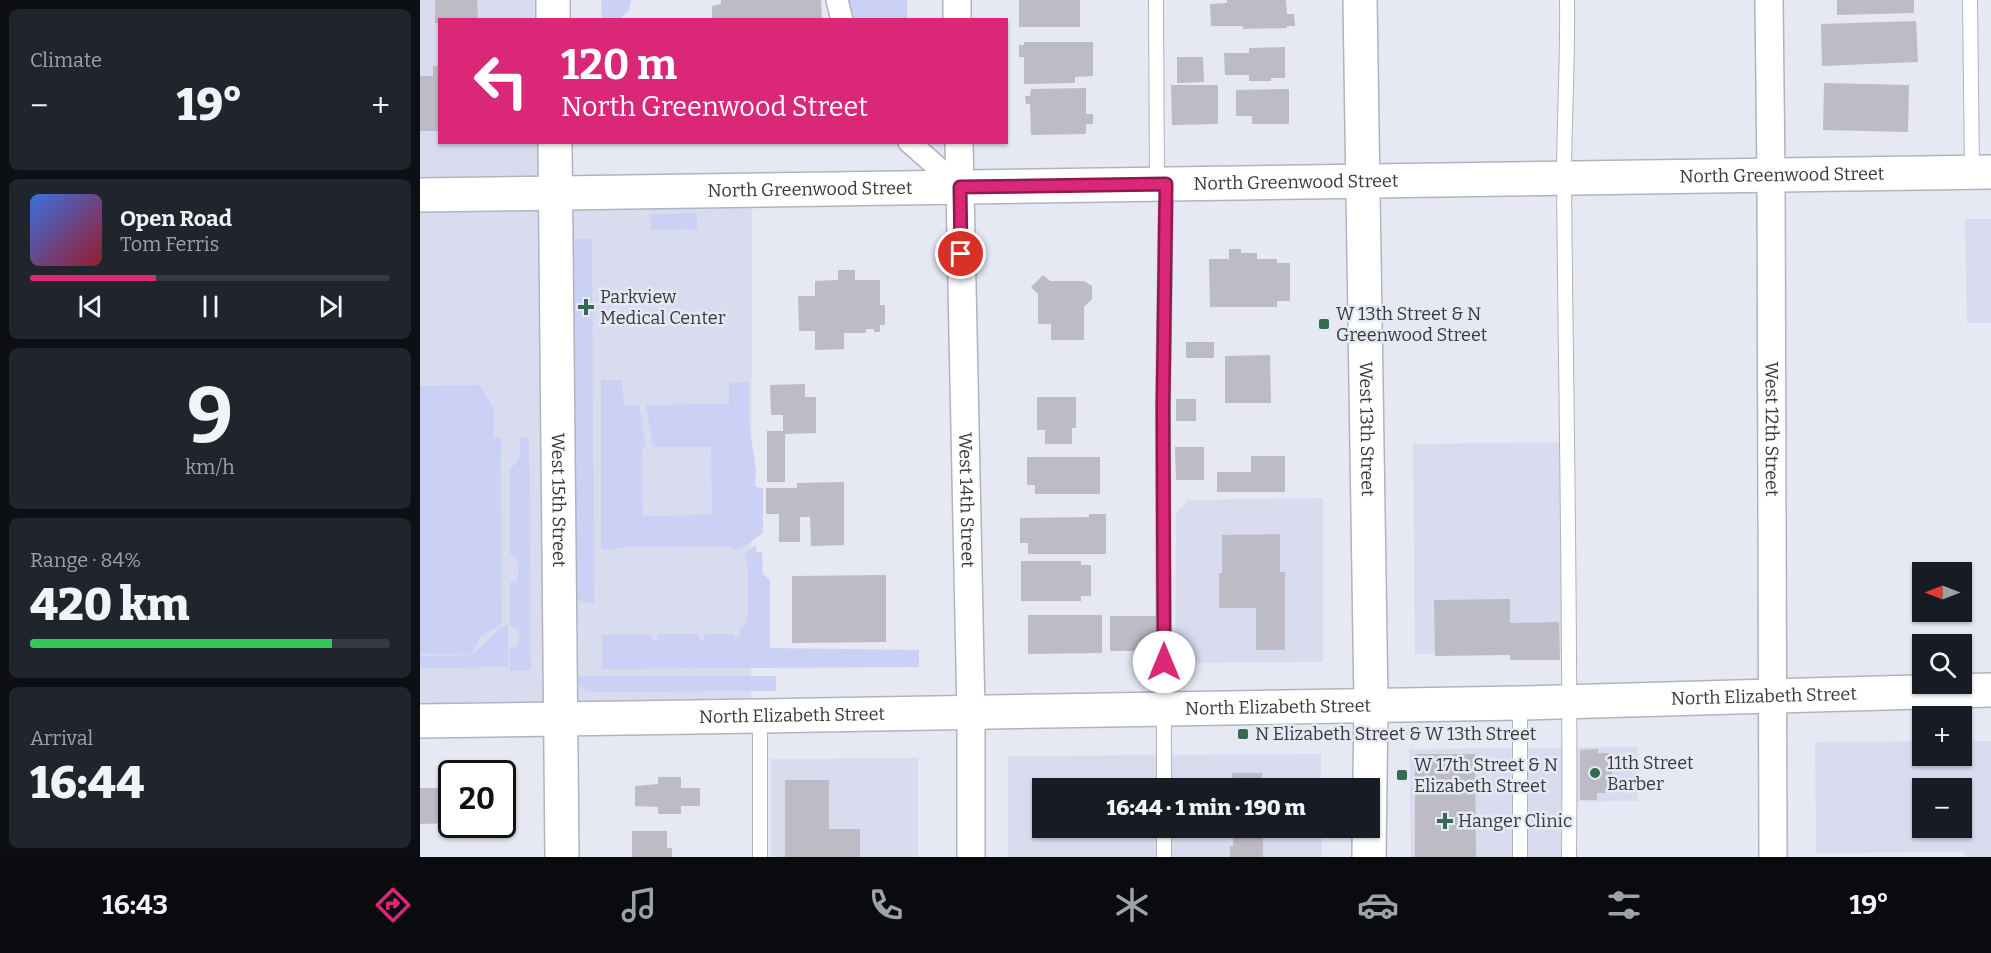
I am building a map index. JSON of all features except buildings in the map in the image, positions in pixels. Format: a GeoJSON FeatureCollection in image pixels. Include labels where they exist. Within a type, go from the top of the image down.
{"type":"FeatureCollection","features":[{"type":"Feature","properties":{"kind":"main road"},"geometry":{"type":"LineString","coordinates":[[553,0],[553,18]]}},
{"type":"Feature","properties":{"kind":"main road","name":"West 13th Street"},"geometry":{"type":"LineString","coordinates":[[1360,0],[1371,704],[1369,857]]}},
{"type":"Feature","properties":{"kind":"main road","name":"West 15th Street"},"geometry":{"type":"LineString","coordinates":[[555,144],[562,857]]}},
{"type":"Feature","properties":{"kind":"main road","name":"North Greenwood Street"},"geometry":{"type":"LineString","coordinates":[[420,195],[1982,172]]}},
{"type":"Feature","properties":{"kind":"main road","name":"North Elizabeth Street"},"geometry":{"type":"LineString","coordinates":[[420,721],[1520,703],[1991,690]]}},
{"type":"Feature","properties":{"kind":"street"},"geometry":{"type":"LineString","coordinates":[[837,0],[842,18]]}},
{"type":"Feature","properties":{"kind":"street"},"geometry":{"type":"LineString","coordinates":[[957,0],[957,18]]}},
{"type":"Feature","properties":{"kind":"street","name":"West 12th Street"},"geometry":{"type":"LineString","coordinates":[[1768,0],[1771,175],[1773,857]]}},
{"type":"Feature","properties":{"kind":"street"},"geometry":{"type":"LineString","coordinates":[[911,144],[960,187]]}},
{"type":"Feature","properties":{"kind":"street","name":"West 14th Street"},"geometry":{"type":"LineString","coordinates":[[959,144],[971,713],[971,857]]}},
{"type":"Feature","properties":{"kind":"lane"},"geometry":{"type":"LineString","coordinates":[[1156,0],[1162,184],[1164,778]]}},
{"type":"Feature","properties":{"kind":"lane"},"geometry":{"type":"LineString","coordinates":[[1567,0],[1568,63],[1564,178],[1570,702],[1569,857]]}},
{"type":"Feature","properties":{"kind":"lane"},"geometry":{"type":"LineString","coordinates":[[1970,0],[1982,172]]}},
{"type":"Feature","properties":{"kind":"lane"},"geometry":{"type":"LineString","coordinates":[[1520,703],[1520,857]]}},
{"type":"Feature","properties":{"kind":"lane"},"geometry":{"type":"LineString","coordinates":[[759,717],[760,857]]}},
{"type":"Feature","properties":{"kind":"lane"},"geometry":{"type":"LineString","coordinates":[[1164,838],[1164,857]]}},
{"type":"Feature","properties":{"kind":"shaded area","name":"Parkview Medical Center"},"geometry":{"type":"Polygon","coordinates":[[[420,0],[552,0],[552,18],[438,18],[438,144],[555,144],[556,193],[752,190],[751,716],[420,721],[420,0]]]}},
{"type":"Feature","properties":{"kind":"shaded area"},"geometry":{"type":"Polygon","coordinates":[[[601,0],[631,0],[629,11],[620,18],[602,18],[601,0]]]}},
{"type":"Feature","properties":{"kind":"shaded area"},"geometry":{"type":"Polygon","coordinates":[[[847,0],[907,0],[907,18],[852,18],[847,0]]]}},
{"type":"Feature","properties":{"kind":"shaded area"},"geometry":{"type":"Polygon","coordinates":[[[697,213],[697,229],[651,230],[650,214],[697,213]]]}},
{"type":"Feature","properties":{"kind":"shaded area"},"geometry":{"type":"Polygon","coordinates":[[[1965,219],[1991,219],[1991,323],[1967,323],[1965,219]]]}},
{"type":"Feature","properties":{"kind":"shaded area"},"geometry":{"type":"Polygon","coordinates":[[[574,239],[592,239],[594,605],[575,599],[574,239]]]}},
{"type":"Feature","properties":{"kind":"shaded area"},"geometry":{"type":"Polygon","coordinates":[[[601,380],[622,380],[624,405],[639,405],[646,447],[642,447],[643,516],[712,515],[711,447],[653,447],[646,405],[729,404],[730,383],[749,382],[749,422],[756,471],[755,484],[756,487],[763,488],[763,533],[738,551],[727,546],[629,547],[601,550],[601,380]]]}},
{"type":"Feature","properties":{"kind":"shaded area"},"geometry":{"type":"Polygon","coordinates":[[[480,385],[494,409],[494,438],[501,438],[502,624],[480,637],[472,654],[420,654],[420,386],[480,385]]]}},
{"type":"Feature","properties":{"kind":"shaded area"},"geometry":{"type":"Polygon","coordinates":[[[521,438],[529,438],[531,670],[510,671],[509,649],[518,646],[520,634],[517,629],[510,626],[510,582],[516,581],[519,570],[518,562],[510,554],[510,470],[519,458],[521,438]]]}},
{"type":"Feature","properties":{"kind":"shaded area"},"geometry":{"type":"Polygon","coordinates":[[[1561,442],[1563,653],[1415,654],[1413,444],[1561,442]]]}},
{"type":"Feature","properties":{"kind":"shaded area"},"geometry":{"type":"Polygon","coordinates":[[[1323,498],[1323,662],[1175,663],[1176,514],[1188,500],[1323,498]]]}},
{"type":"Feature","properties":{"kind":"shaded area"},"geometry":{"type":"Polygon","coordinates":[[[756,545],[756,552],[762,552],[763,574],[770,580],[770,648],[919,650],[919,667],[602,669],[602,635],[652,635],[652,641],[657,640],[657,634],[698,634],[699,640],[704,640],[705,634],[733,634],[736,638],[740,636],[739,631],[746,622],[748,614],[748,567],[744,555],[756,545]]]}},
{"type":"Feature","properties":{"kind":"shaded area"},"geometry":{"type":"Polygon","coordinates":[[[502,626],[508,626],[508,667],[420,668],[420,656],[472,655],[502,626]]]}},
{"type":"Feature","properties":{"kind":"shaded area"},"geometry":{"type":"Polygon","coordinates":[[[581,676],[776,676],[776,691],[591,692],[585,691],[580,686],[576,678],[581,676]]]}},
{"type":"Feature","properties":{"kind":"shaded area"},"geometry":{"type":"Polygon","coordinates":[[[1912,741],[1912,766],[1972,766],[1972,741],[1991,741],[1991,857],[1965,857],[1964,852],[1816,853],[1815,742],[1912,741]]]}},
{"type":"Feature","properties":{"kind":"shaded area"},"geometry":{"type":"Polygon","coordinates":[[[1637,747],[1638,801],[1561,802],[1561,857],[1411,857],[1409,749],[1637,747]]]}},
{"type":"Feature","properties":{"kind":"shaded area"},"geometry":{"type":"Polygon","coordinates":[[[1321,754],[1321,778],[1032,778],[1032,838],[1322,838],[1322,857],[1008,857],[1008,756],[1321,754]]]}},
{"type":"Feature","properties":{"kind":"shaded area"},"geometry":{"type":"Polygon","coordinates":[[[918,758],[918,857],[771,857],[771,759],[918,758]]]}},
{"type":"Feature","properties":{"kind":"place","name":"Parkview Medical Center"},"geometry":{"type":"Point","coordinates":[586,307]}},
{"type":"Feature","properties":{"kind":"place","name":"W 13th Street & N Greenwood Street"},"geometry":{"type":"Point","coordinates":[1324,324]}},
{"type":"Feature","properties":{"kind":"place","name":"N Elizabeth Street & W 13th Street"},"geometry":{"type":"Point","coordinates":[1243,734]}},
{"type":"Feature","properties":{"kind":"place","name":"11th Street Barber"},"geometry":{"type":"Point","coordinates":[1595,773]}},
{"type":"Feature","properties":{"kind":"place","name":"W 17th Street & N Elizabeth Street"},"geometry":{"type":"Point","coordinates":[1402,775]}},
{"type":"Feature","properties":{"kind":"place","name":"Hanger Clinic"},"geometry":{"type":"Point","coordinates":[1445,821]}},
{"type":"Feature","properties":{"kind":"route"},"geometry":{"type":"LineString","coordinates":[[961,254],[960,187],[1166,184],[1163,407],[1164,662]]}}]}
